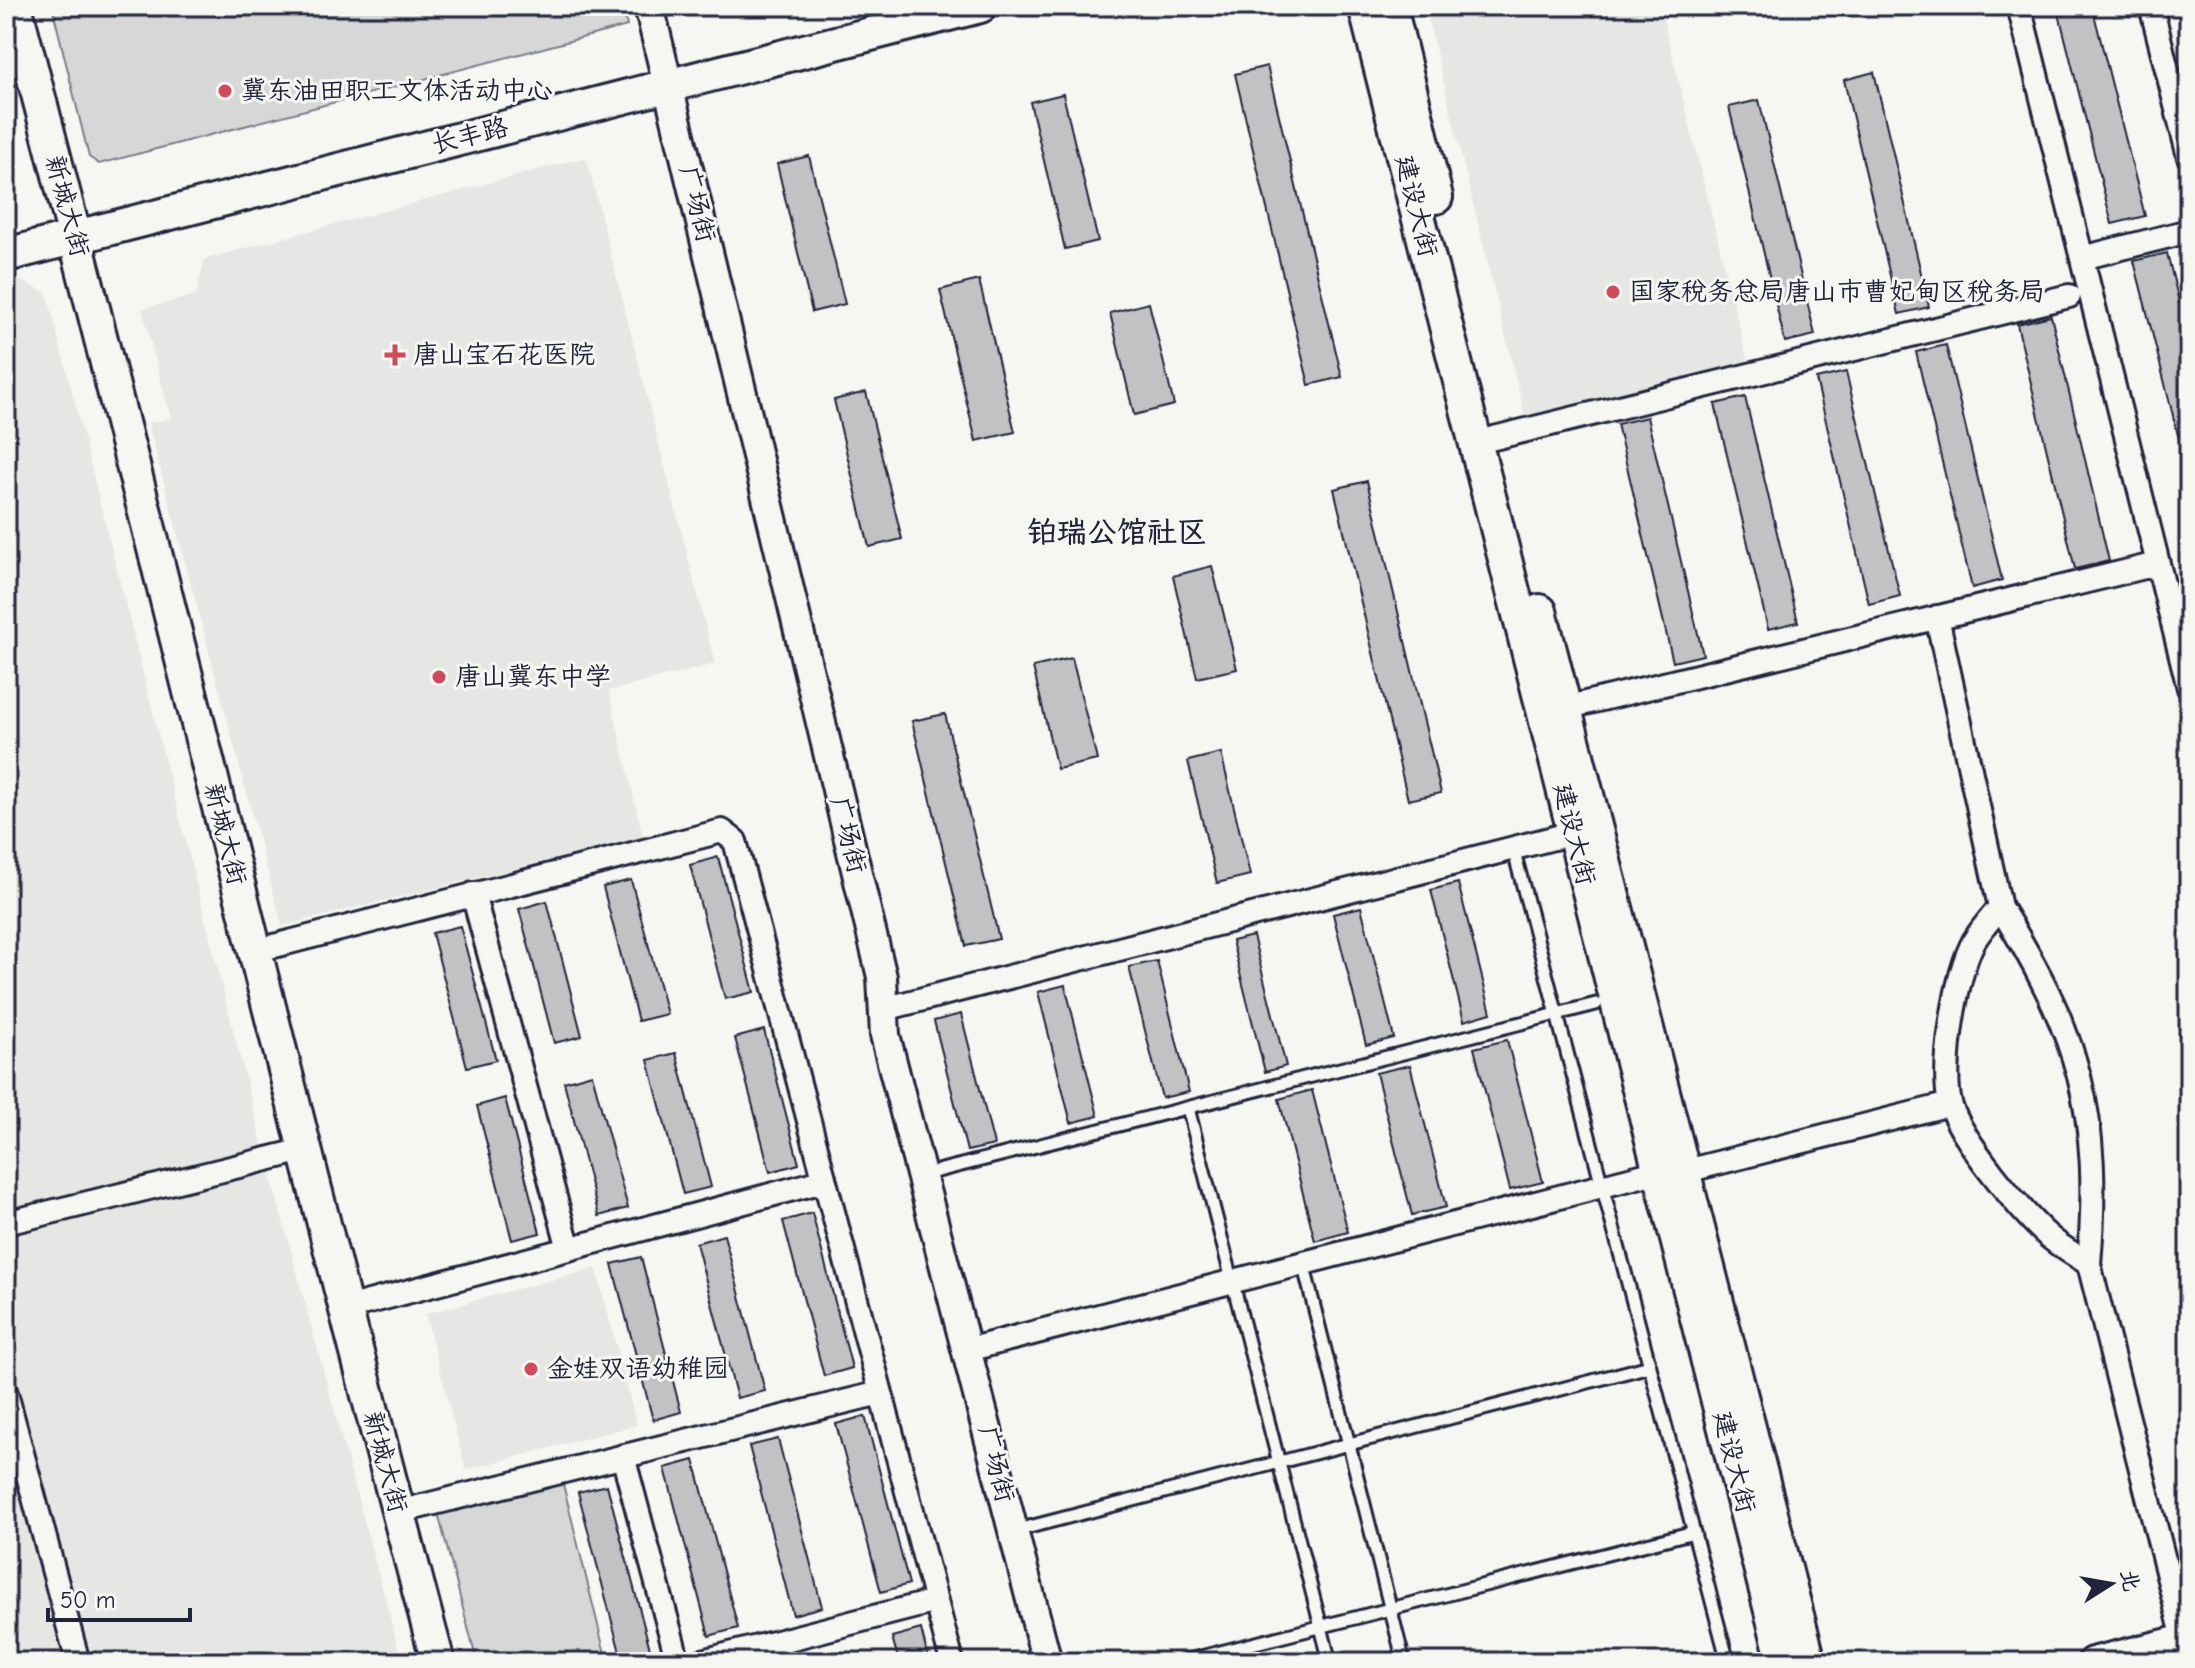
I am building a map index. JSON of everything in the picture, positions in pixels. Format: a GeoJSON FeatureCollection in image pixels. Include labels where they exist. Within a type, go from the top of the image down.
{"type":"FeatureCollection","features":[{"type":"Feature","properties":{"kind":"main road","name":"新城大街"},"geometry":{"type":"LineString","coordinates":[[15,6],[343,1309],[438,1662]]}},
{"type":"Feature","properties":{"kind":"main road"},"geometry":{"type":"LineString","coordinates":[[666,76],[903,6]]}},
{"type":"Feature","properties":{"kind":"main road"},"geometry":{"type":"LineString","coordinates":[[6,255],[73,228],[666,76],[980,6]]}},
{"type":"Feature","properties":{"kind":"main road","name":"建设大街"},"geometry":{"type":"LineString","coordinates":[[1365,6],[1573,833],[1673,1171],[1809,1662]]}},
{"type":"Feature","properties":{"kind":"main road","name":"建设大街"},"geometry":{"type":"LineString","coordinates":[[1390,6],[1494,438],[1565,708],[1784,1662]]}},
{"type":"Feature","properties":{"kind":"main road"},"geometry":{"type":"LineString","coordinates":[[6,234],[73,228]]}},
{"type":"Feature","properties":{"kind":"street","name":"广场街"},"geometry":{"type":"LineString","coordinates":[[649,6],[882,977],[885,1035],[1047,1662]]}},
{"type":"Feature","properties":{"kind":"street"},"geometry":{"type":"LineString","coordinates":[[2019,6],[2189,688]]}},
{"type":"Feature","properties":{"kind":"street"},"geometry":{"type":"LineString","coordinates":[[2151,6],[2189,157]]}},
{"type":"Feature","properties":{"kind":"street"},"geometry":{"type":"LineString","coordinates":[[2082,258],[2189,231]]}},
{"type":"Feature","properties":{"kind":"street"},"geometry":{"type":"LineString","coordinates":[[1494,438],[2069,296]]}},
{"type":"Feature","properties":{"kind":"street"},"geometry":{"type":"LineString","coordinates":[[1565,708],[2157,564]]}},
{"type":"Feature","properties":{"kind":"street"},"geometry":{"type":"LineString","coordinates":[[1937,617],[2000,907],[2038,967],[2061,1015],[2082,1076],[2092,1149],[2094,1211],[2089,1264],[2187,1638],[2092,1662]]}},
{"type":"Feature","properties":{"kind":"street"},"geometry":{"type":"LineString","coordinates":[[274,946],[722,831],[735,841],[952,1662]]}},
{"type":"Feature","properties":{"kind":"street"},"geometry":{"type":"LineString","coordinates":[[884,1009],[1573,833]]}},
{"type":"Feature","properties":{"kind":"street"},"geometry":{"type":"LineString","coordinates":[[473,894],[569,1249]]}},
{"type":"Feature","properties":{"kind":"street"},"geometry":{"type":"LineString","coordinates":[[2000,907],[1974,941],[1955,999],[1949,1052],[1950,1104],[1977,1152],[2017,1202],[2052,1239],[2089,1264]]}},
{"type":"Feature","properties":{"kind":"street"},"geometry":{"type":"LineString","coordinates":[[967,1350],[1603,1185],[1950,1104]]}},
{"type":"Feature","properties":{"kind":"street"},"geometry":{"type":"LineString","coordinates":[[6,1223],[304,1150]]}},
{"type":"Feature","properties":{"kind":"street"},"geometry":{"type":"LineString","coordinates":[[343,1309],[823,1181]]}},
{"type":"Feature","properties":{"kind":"street"},"geometry":{"type":"LineString","coordinates":[[6,1393],[78,1662]]}},
{"type":"Feature","properties":{"kind":"street"},"geometry":{"type":"LineString","coordinates":[[398,1512],[880,1393]]}},
{"type":"Feature","properties":{"kind":"street"},"geometry":{"type":"LineString","coordinates":[[623,1456],[678,1662]]}},
{"type":"Feature","properties":{"kind":"street"},"geometry":{"type":"LineString","coordinates":[[699,1662],[936,1601]]}},
{"type":"Feature","properties":{"kind":"lane"},"geometry":{"type":"LineString","coordinates":[[1513,848],[1728,1662]]}},
{"type":"Feature","properties":{"kind":"lane"},"geometry":{"type":"LineString","coordinates":[[921,1175],[1596,1004]]}},
{"type":"Feature","properties":{"kind":"lane"},"geometry":{"type":"LineString","coordinates":[[1188,1108],[1330,1662]]}},
{"type":"Feature","properties":{"kind":"lane"},"geometry":{"type":"LineString","coordinates":[[1303,1263],[1404,1662]]}},
{"type":"Feature","properties":{"kind":"lane"},"geometry":{"type":"LineString","coordinates":[[1013,1531],[1650,1366]]}},
{"type":"Feature","properties":{"kind":"lane"},"geometry":{"type":"LineString","coordinates":[[1181,1662],[1694,1532]]}},
{"type":"Feature","properties":{"kind":"shaded area","name":"冀东油田职工文体活动中心"},"geometry":{"type":"Polygon","coordinates":[[[52,6],[622,6],[627,26],[99,164],[89,157],[52,6]]]}},
{"type":"Feature","properties":{"kind":"shaded area"},"geometry":{"type":"Polygon","coordinates":[[[1425,6],[1660,6],[1750,370],[1527,424],[1425,6]]]}},
{"type":"Feature","properties":{"kind":"shaded area","name":"唐山冀东中学"},"geometry":{"type":"Polygon","coordinates":[[[586,157],[715,664],[609,691],[643,837],[282,926],[148,423],[171,418],[142,309],[196,295],[205,259],[586,157]]]}},
{"type":"Feature","properties":{"kind":"shaded area"},"geometry":{"type":"Polygon","coordinates":[[[20,280],[47,293],[260,1136],[402,1662],[6,1662],[6,284],[20,280]]]}},
{"type":"Feature","properties":{"kind":"shaded area","name":"金娃双语幼稚园"},"geometry":{"type":"Polygon","coordinates":[[[596,1268],[637,1425],[466,1470],[425,1314],[596,1268]]]}},
{"type":"Feature","properties":{"kind":"shaded area"},"geometry":{"type":"Polygon","coordinates":[[[562,1480],[607,1662],[477,1662],[438,1513],[562,1480]]]}},
{"type":"Feature","properties":{"kind":"building"},"geometry":{"type":"Polygon","coordinates":[[[2057,6],[2092,6],[2145,216],[2112,224],[2057,6]]]}},
{"type":"Feature","properties":{"kind":"building"},"geometry":{"type":"Polygon","coordinates":[[[1267,66],[1342,377],[1309,385],[1235,74],[1267,66]]]}},
{"type":"Feature","properties":{"kind":"building"},"geometry":{"type":"Polygon","coordinates":[[[1874,72],[1929,307],[1899,314],[1844,80],[1874,72]]]}},
{"type":"Feature","properties":{"kind":"building"},"geometry":{"type":"Polygon","coordinates":[[[1063,94],[1098,241],[1065,249],[1030,102],[1063,94]]]}},
{"type":"Feature","properties":{"kind":"building"},"geometry":{"type":"Polygon","coordinates":[[[1759,100],[1815,335],[1785,342],[1729,107],[1759,100]]]}},
{"type":"Feature","properties":{"kind":"building"},"geometry":{"type":"Polygon","coordinates":[[[809,156],[845,304],[812,312],[777,164],[809,156]]]}},
{"type":"Feature","properties":{"kind":"building"},"geometry":{"type":"Polygon","coordinates":[[[2167,253],[2189,342],[2189,458],[2184,459],[2134,261],[2167,253]]]}},
{"type":"Feature","properties":{"kind":"building"},"geometry":{"type":"Polygon","coordinates":[[[979,280],[1015,432],[976,441],[940,290],[979,280]]]}},
{"type":"Feature","properties":{"kind":"building"},"geometry":{"type":"Polygon","coordinates":[[[1149,303],[1174,405],[1134,415],[1110,313],[1149,303]]]}},
{"type":"Feature","properties":{"kind":"building"},"geometry":{"type":"Polygon","coordinates":[[[2051,316],[2109,561],[2075,569],[2017,324],[2051,316]]]}},
{"type":"Feature","properties":{"kind":"building"},"geometry":{"type":"Polygon","coordinates":[[[1946,345],[2002,580],[1972,588],[1916,352],[1946,345]]]}},
{"type":"Feature","properties":{"kind":"building"},"geometry":{"type":"Polygon","coordinates":[[[1846,372],[1900,596],[1869,604],[1816,379],[1846,372]]]}},
{"type":"Feature","properties":{"kind":"building"},"geometry":{"type":"Polygon","coordinates":[[[866,392],[902,539],[869,547],[834,400],[866,392]]]}},
{"type":"Feature","properties":{"kind":"building"},"geometry":{"type":"Polygon","coordinates":[[[1745,397],[1798,622],[1768,629],[1715,404],[1745,397]]]}},
{"type":"Feature","properties":{"kind":"building"},"geometry":{"type":"Polygon","coordinates":[[[1647,417],[1703,655],[1673,662],[1617,424],[1647,417]]]}},
{"type":"Feature","properties":{"kind":"building"},"geometry":{"type":"Polygon","coordinates":[[[1367,481],[1441,793],[1408,800],[1334,489],[1367,481]]]}},
{"type":"Feature","properties":{"kind":"building"},"geometry":{"type":"Polygon","coordinates":[[[1212,566],[1237,669],[1197,678],[1173,576],[1212,566]]]}},
{"type":"Feature","properties":{"kind":"building"},"geometry":{"type":"Polygon","coordinates":[[[1072,658],[1097,760],[1057,769],[1033,667],[1072,658]]]}},
{"type":"Feature","properties":{"kind":"building"},"geometry":{"type":"Polygon","coordinates":[[[945,714],[999,939],[966,946],[912,721],[945,714]]]}},
{"type":"Feature","properties":{"kind":"building"},"geometry":{"type":"Polygon","coordinates":[[[1221,753],[1250,875],[1217,883],[1188,761],[1221,753]]]}},
{"type":"Feature","properties":{"kind":"building"},"geometry":{"type":"Polygon","coordinates":[[[718,857],[754,992],[725,999],[690,865],[718,857]]]}},
{"type":"Feature","properties":{"kind":"building"},"geometry":{"type":"Polygon","coordinates":[[[631,880],[667,1014],[638,1021],[603,887],[631,880]]]}},
{"type":"Feature","properties":{"kind":"building"},"geometry":{"type":"Polygon","coordinates":[[[1458,883],[1491,1013],[1464,1021],[1431,890],[1458,883]]]}},
{"type":"Feature","properties":{"kind":"building"},"geometry":{"type":"Polygon","coordinates":[[[547,901],[582,1036],[554,1043],[519,909],[547,901]]]}},
{"type":"Feature","properties":{"kind":"building"},"geometry":{"type":"Polygon","coordinates":[[[1361,907],[1394,1038],[1366,1045],[1333,914],[1361,907]]]}},
{"type":"Feature","properties":{"kind":"building"},"geometry":{"type":"Polygon","coordinates":[[[460,926],[496,1060],[467,1067],[432,933],[460,926]]]}},
{"type":"Feature","properties":{"kind":"building"},"geometry":{"type":"Polygon","coordinates":[[[1253,936],[1286,1066],[1265,1072],[1232,941],[1253,936]]]}},
{"type":"Feature","properties":{"kind":"building"},"geometry":{"type":"Polygon","coordinates":[[[1157,961],[1189,1092],[1162,1098],[1129,967],[1157,961]]]}},
{"type":"Feature","properties":{"kind":"building"},"geometry":{"type":"Polygon","coordinates":[[[1065,985],[1098,1116],[1071,1123],[1038,992],[1065,985]]]}},
{"type":"Feature","properties":{"kind":"building"},"geometry":{"type":"Polygon","coordinates":[[[961,1014],[994,1145],[967,1151],[934,1021],[961,1014]]]}},
{"type":"Feature","properties":{"kind":"building"},"geometry":{"type":"Polygon","coordinates":[[[764,1030],[799,1164],[770,1172],[735,1038],[764,1030]]]}},
{"type":"Feature","properties":{"kind":"building"},"geometry":{"type":"Polygon","coordinates":[[[1507,1040],[1543,1182],[1510,1190],[1474,1048],[1507,1040]]]}},
{"type":"Feature","properties":{"kind":"building"},"geometry":{"type":"Polygon","coordinates":[[[676,1053],[711,1187],[683,1194],[648,1060],[676,1053]]]}},
{"type":"Feature","properties":{"kind":"building"},"geometry":{"type":"Polygon","coordinates":[[[1410,1065],[1446,1207],[1412,1215],[1376,1073],[1410,1065]]]}},
{"type":"Feature","properties":{"kind":"building"},"geometry":{"type":"Polygon","coordinates":[[[592,1074],[628,1208],[599,1216],[564,1082],[592,1074]]]}},
{"type":"Feature","properties":{"kind":"building"},"geometry":{"type":"Polygon","coordinates":[[[1312,1090],[1348,1232],[1315,1241],[1279,1099],[1312,1090]]]}},
{"type":"Feature","properties":{"kind":"building"},"geometry":{"type":"Polygon","coordinates":[[[505,1098],[540,1233],[512,1240],[477,1106],[505,1098]]]}},
{"type":"Feature","properties":{"kind":"building"},"geometry":{"type":"Polygon","coordinates":[[[812,1213],[852,1368],[824,1376],[783,1221],[812,1213]]]}},
{"type":"Feature","properties":{"kind":"building"},"geometry":{"type":"Polygon","coordinates":[[[724,1235],[765,1391],[737,1398],[696,1243],[724,1235]]]}},
{"type":"Feature","properties":{"kind":"building"},"geometry":{"type":"Polygon","coordinates":[[[641,1257],[681,1412],[653,1420],[612,1264],[641,1257]]]}},
{"type":"Feature","properties":{"kind":"building"},"geometry":{"type":"Polygon","coordinates":[[[865,1416],[909,1584],[881,1592],[836,1424],[865,1416]]]}},
{"type":"Feature","properties":{"kind":"building"},"geometry":{"type":"Polygon","coordinates":[[[778,1439],[822,1607],[793,1615],[749,1446],[778,1439]]]}},
{"type":"Feature","properties":{"kind":"building"},"geometry":{"type":"Polygon","coordinates":[[[694,1460],[738,1628],[709,1636],[665,1468],[694,1460]]]}},
{"type":"Feature","properties":{"kind":"building"},"geometry":{"type":"Polygon","coordinates":[[[607,1485],[651,1653],[622,1660],[578,1492],[607,1485]]]}},
{"type":"Feature","properties":{"kind":"building"},"geometry":{"type":"Polygon","coordinates":[[[921,1629],[929,1662],[899,1662],[892,1637],[921,1629]]]}},
{"type":"Feature","properties":{"kind":"place","name":"冀东油田职工文体活动中心"},"geometry":{"type":"Point","coordinates":[225,91]}},
{"type":"Feature","properties":{"kind":"place","name":"国家税务总局唐山市曹妃甸区税务局"},"geometry":{"type":"Point","coordinates":[1613,292]}},
{"type":"Feature","properties":{"kind":"place","name":"唐山宝石花医院"},"geometry":{"type":"Point","coordinates":[395,355]}},
{"type":"Feature","properties":{"kind":"place","name":"唐山冀东中学"},"geometry":{"type":"Point","coordinates":[439,677]}},
{"type":"Feature","properties":{"kind":"place","name":"金娃双语幼稚园"},"geometry":{"type":"Point","coordinates":[531,1369]}},
{"type":"Feature","properties":{"kind":"district","name":"铂瑞公馆社区"},"geometry":{"type":"Point","coordinates":[1117,532]}}]}
